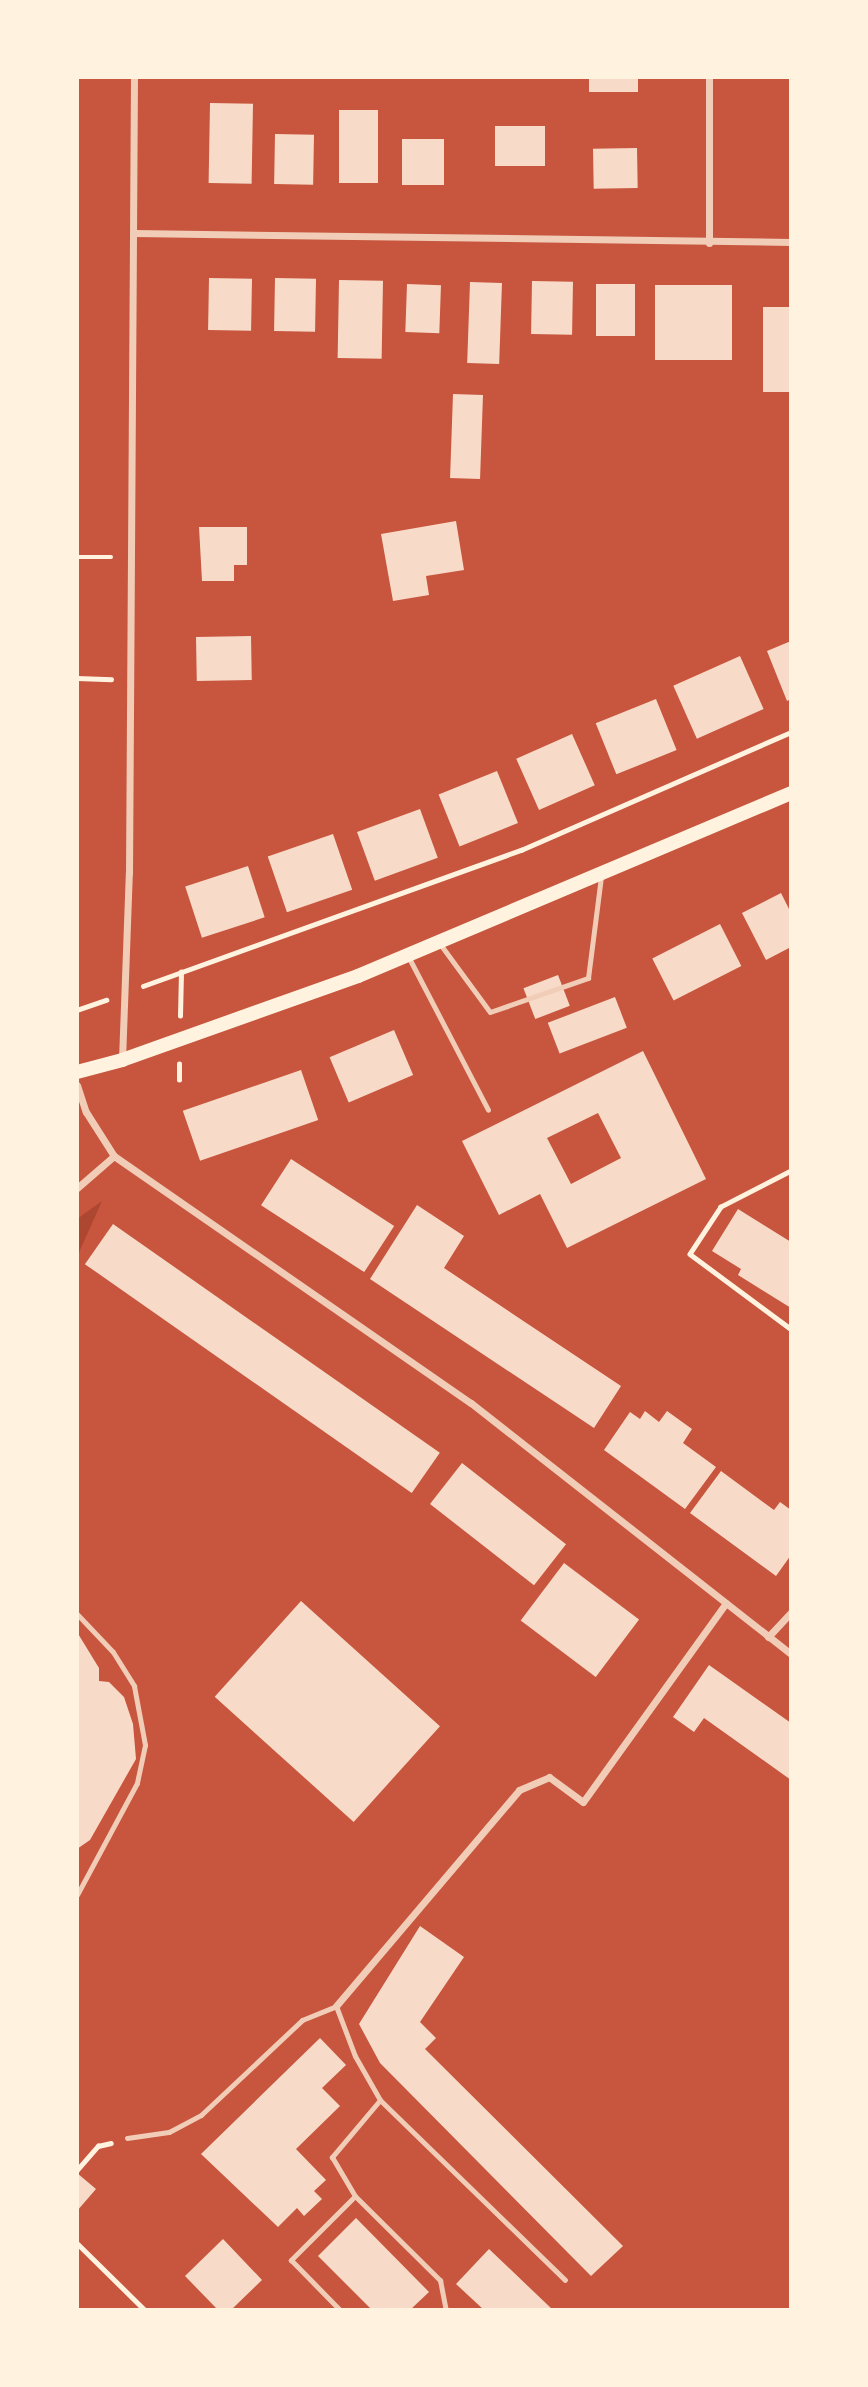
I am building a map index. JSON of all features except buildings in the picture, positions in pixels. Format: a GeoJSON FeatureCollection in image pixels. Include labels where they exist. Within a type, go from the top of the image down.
{"type":"FeatureCollection","features":[{"type":"Feature","properties":{"kind":"main road"},"geometry":{"type":"LineString","coordinates":[[77,1072],[122,1060],[407,955],[601,870],[791,793]]}},
{"type":"Feature","properties":{"kind":"street"},"geometry":{"type":"LineString","coordinates":[[122,1060],[130,679],[134,77]]}},
{"type":"Feature","properties":{"kind":"street"},"geometry":{"type":"LineString","coordinates":[[709,77],[709,243]]}},
{"type":"Feature","properties":{"kind":"street"},"geometry":{"type":"LineString","coordinates":[[134,233],[709,243],[791,242]]}},
{"type":"Feature","properties":{"kind":"street"},"geometry":{"type":"LineString","coordinates":[[77,1085],[86,1112],[114,1156],[471,1403],[791,1654]]}},
{"type":"Feature","properties":{"kind":"street"},"geometry":{"type":"LineString","coordinates":[[77,1188],[114,1156]]}},
{"type":"Feature","properties":{"kind":"street"},"geometry":{"type":"LineString","coordinates":[[336,2006],[519,1790],[549,1777],[583,1802],[726,1603]]}},
{"type":"Feature","properties":{"kind":"street"},"geometry":{"type":"LineString","coordinates":[[768,1637],[791,1612]]}},
{"type":"Feature","properties":{"kind":"lane"},"geometry":{"type":"LineString","coordinates":[[439,942],[490,1012],[588,978],[601,870]]}},
{"type":"Feature","properties":{"kind":"lane"},"geometry":{"type":"LineString","coordinates":[[407,955],[488,1110]]}},
{"type":"Feature","properties":{"kind":"lane"},"geometry":{"type":"LineString","coordinates":[[77,1614],[113,1653],[134,1686],[145,1745],[137,1783],[77,1895]]}},
{"type":"Feature","properties":{"kind":"lane"},"geometry":{"type":"LineString","coordinates":[[127,2138],[169,2132],[201,2115],[302,2020],[336,2006],[355,2056],[380,2101],[565,2280]]}},
{"type":"Feature","properties":{"kind":"lane"},"geometry":{"type":"LineString","coordinates":[[380,2101],[332,2157],[355,2196],[440,2280],[446,2310]]}},
{"type":"Feature","properties":{"kind":"lane"},"geometry":{"type":"LineString","coordinates":[[340,2310],[291,2260],[355,2196]]}},
{"type":"Feature","properties":{"kind":"path"},"geometry":{"type":"LineString","coordinates":[[77,557],[131,558]]}},
{"type":"Feature","properties":{"kind":"path"},"geometry":{"type":"LineString","coordinates":[[77,678],[130,679]]}},
{"type":"Feature","properties":{"kind":"path"},"geometry":{"type":"LineString","coordinates":[[77,1010],[521,850],[791,733]]}},
{"type":"Feature","properties":{"kind":"path"},"geometry":{"type":"LineString","coordinates":[[791,1171],[721,1207],[690,1254],[791,1329]]}},
{"type":"Feature","properties":{"kind":"path"},"geometry":{"type":"LineString","coordinates":[[77,2170],[98,2146],[127,2138]]}},
{"type":"Feature","properties":{"kind":"path"},"geometry":{"type":"LineString","coordinates":[[77,2243],[145,2310]]}},
{"type":"Feature","properties":{"kind":"shaded area"},"geometry":{"type":"Polygon","coordinates":[[[102,1201],[77,1257],[77,1219],[102,1201]]]}}]}
